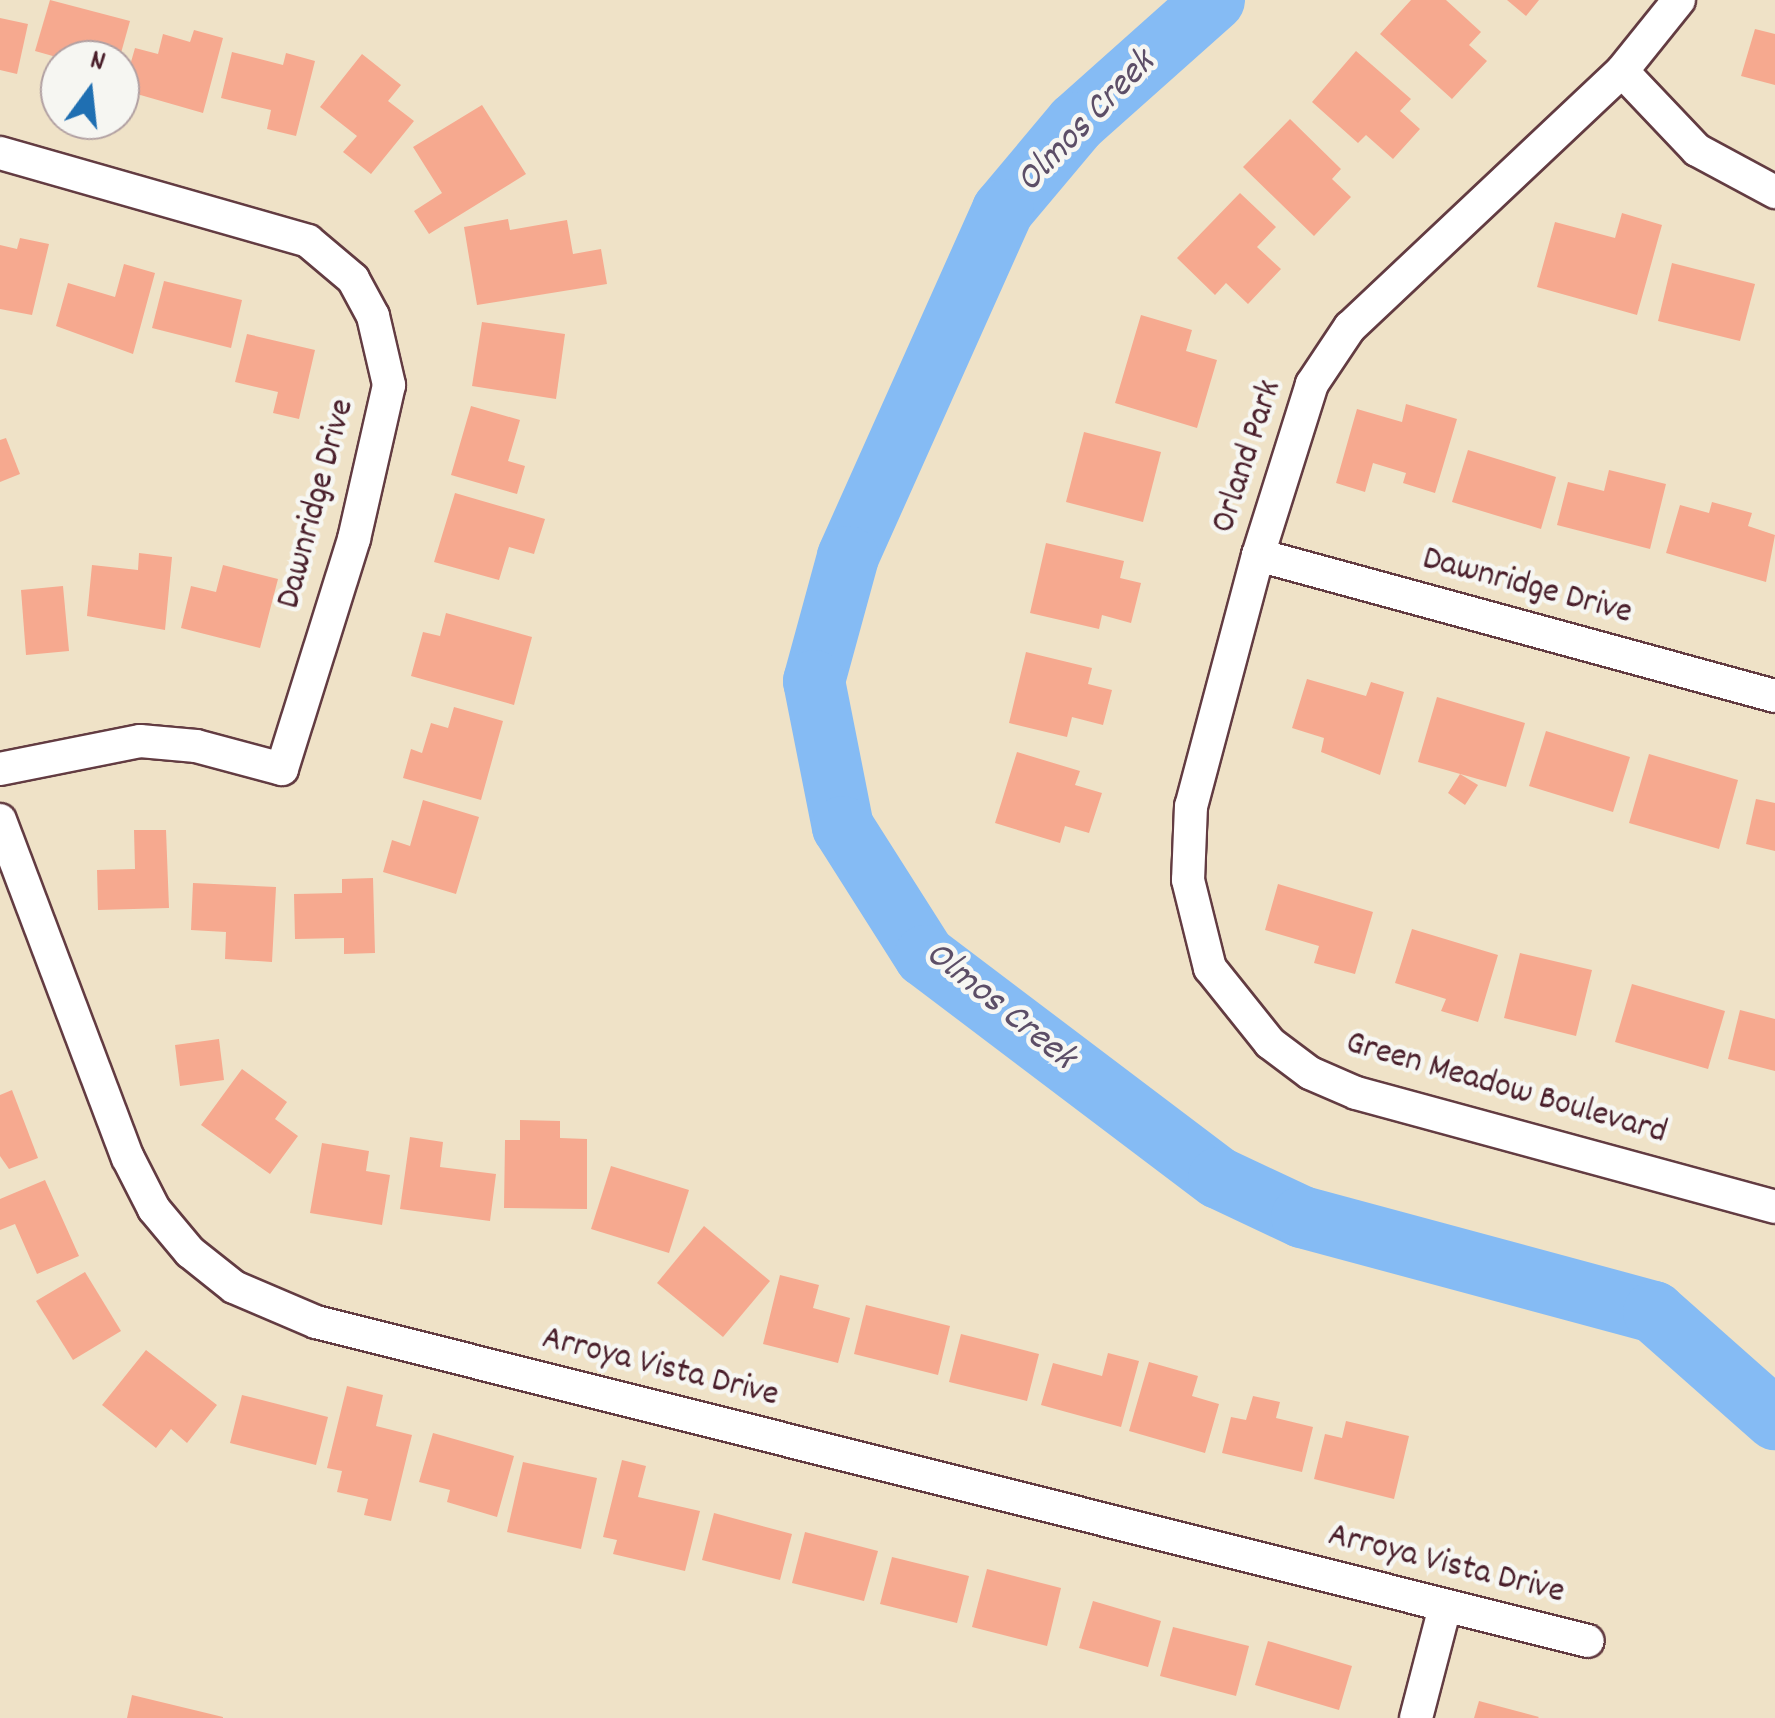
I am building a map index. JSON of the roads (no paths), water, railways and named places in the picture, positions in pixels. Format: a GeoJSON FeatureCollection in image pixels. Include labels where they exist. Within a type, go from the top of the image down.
{"type":"FeatureCollection","features":[{"type":"Feature","properties":{"kind":"street","name":"Orland Park"},"geometry":{"type":"LineString","coordinates":[[1236,1007],[1195,928],[1188,830],[1258,555],[1312,384],[1350,327],[1622,71],[1679,0]]}},
{"type":"Feature","properties":{"kind":"street"},"geometry":{"type":"LineString","coordinates":[[1622,71],[1697,150],[1775,192]]}},
{"type":"Feature","properties":{"kind":"street","name":"Dawnridge Drive"},"geometry":{"type":"LineString","coordinates":[[0,152],[308,241],[353,278],[373,316],[389,386],[354,539],[282,769],[196,746],[140,742],[0,769]]}},
{"type":"Feature","properties":{"kind":"street","name":"Dawnridge Drive"},"geometry":{"type":"LineString","coordinates":[[1258,555],[1775,696]]}},
{"type":"Feature","properties":{"kind":"street","name":"Arroya Vista Drive"},"geometry":{"type":"LineString","coordinates":[[0,820],[128,1158],[154,1209],[190,1252],[234,1288],[316,1322],[1588,1641]]}},
{"type":"Feature","properties":{"kind":"street","name":"Green Meadow Boulevard"},"geometry":{"type":"LineString","coordinates":[[1236,1007],[1310,1073],[1356,1093],[1775,1207]]}},
{"type":"Feature","properties":{"kind":"street"},"geometry":{"type":"LineString","coordinates":[[1416,1718],[1445,1607]]}},
{"type":"Feature","properties":{"kind":"waterway","name":"Olmos Creek"},"geometry":{"type":"LineString","coordinates":[[1214,0],[1076,123],[1003,210],[848,557],[814,681],[843,827],[925,956],[1219,1178],[1302,1217],[1654,1312],[1775,1419]]}}]}
